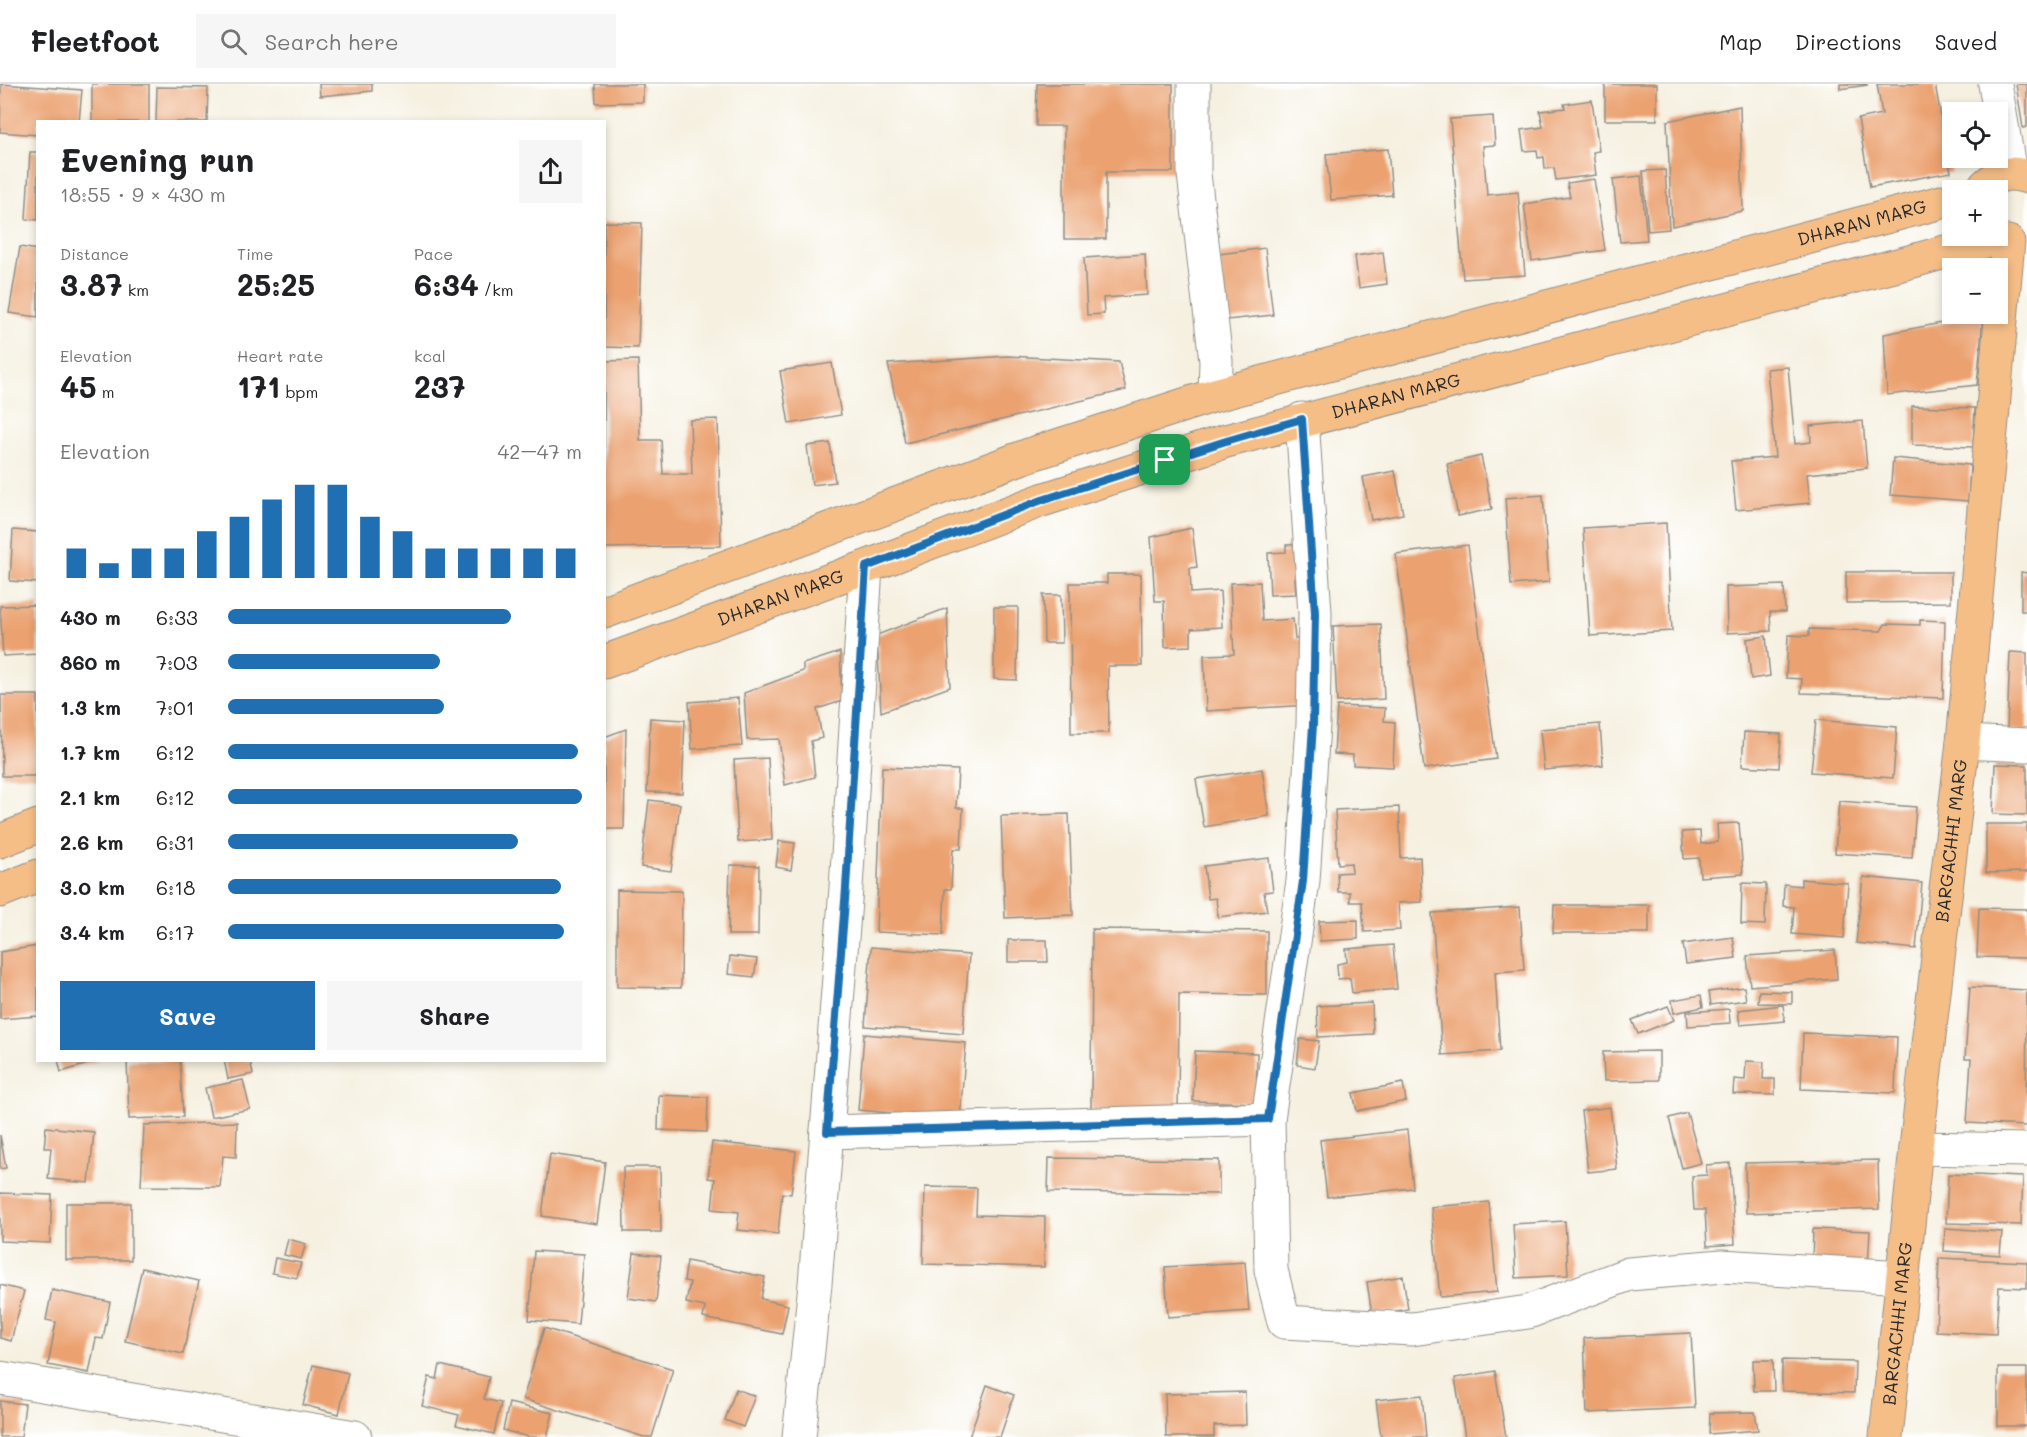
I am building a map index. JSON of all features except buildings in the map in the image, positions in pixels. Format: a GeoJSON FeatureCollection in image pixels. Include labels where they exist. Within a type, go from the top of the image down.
{"type":"FeatureCollection","features":[{"type":"Feature","properties":{"kind":"main road"},"geometry":{"type":"LineString","coordinates":[[1990,180],[2002,174],[2018,175]]}},
{"type":"Feature","properties":{"kind":"main road","name":"DHARAN MARG"},"geometry":{"type":"LineString","coordinates":[[606,611],[1029,455],[1215,395],[1942,202]]}},
{"type":"Feature","properties":{"kind":"main road","name":"DHARAN MARG"},"geometry":{"type":"LineString","coordinates":[[606,661],[1042,500],[1226,441],[1302,419],[1973,246]]}},
{"type":"Feature","properties":{"kind":"main road","name":"BARGACHHI MARG"},"geometry":{"type":"LineString","coordinates":[[1886,1437],[1916,1148],[1963,742],[2005,246]]}},
{"type":"Feature","properties":{"kind":"main road"},"geometry":{"type":"LineString","coordinates":[[0,841],[36,827]]}},
{"type":"Feature","properties":{"kind":"main road"},"geometry":{"type":"LineString","coordinates":[[0,891],[36,877]]}},
{"type":"Feature","properties":{"kind":"street"},"geometry":{"type":"LineString","coordinates":[[1194,84],[1194,174],[1216,361],[1215,395]]}},
{"type":"Feature","properties":{"kind":"street"},"geometry":{"type":"LineString","coordinates":[[1995,84],[2018,175]]}},
{"type":"Feature","properties":{"kind":"street"},"geometry":{"type":"LineString","coordinates":[[1302,419],[1315,613],[1313,725],[1303,881],[1268,1119],[1271,1270],[1284,1322],[1412,1329],[1528,1312],[1629,1274],[1722,1266],[1903,1277]]}},
{"type":"Feature","properties":{"kind":"street"},"geometry":{"type":"LineString","coordinates":[[799,1437],[815,1284],[848,865],[866,567]]}},
{"type":"Feature","properties":{"kind":"street"},"geometry":{"type":"LineString","coordinates":[[1963,742],[2027,745]]}},
{"type":"Feature","properties":{"kind":"street"},"geometry":{"type":"LineString","coordinates":[[827,1132],[1268,1119]]}},
{"type":"Feature","properties":{"kind":"street"},"geometry":{"type":"LineString","coordinates":[[1916,1148],[2027,1150]]}},
{"type":"Feature","properties":{"kind":"street"},"geometry":{"type":"LineString","coordinates":[[0,1378],[355,1437]]}},
{"type":"Feature","properties":{"kind":"route"},"geometry":{"type":"LineString","coordinates":[[1302,419],[1315,613],[1313,725],[1303,881],[1268,1119],[827,1132],[846,888],[866,567],[1042,500],[1165,460],[1302,419]]}}]}
